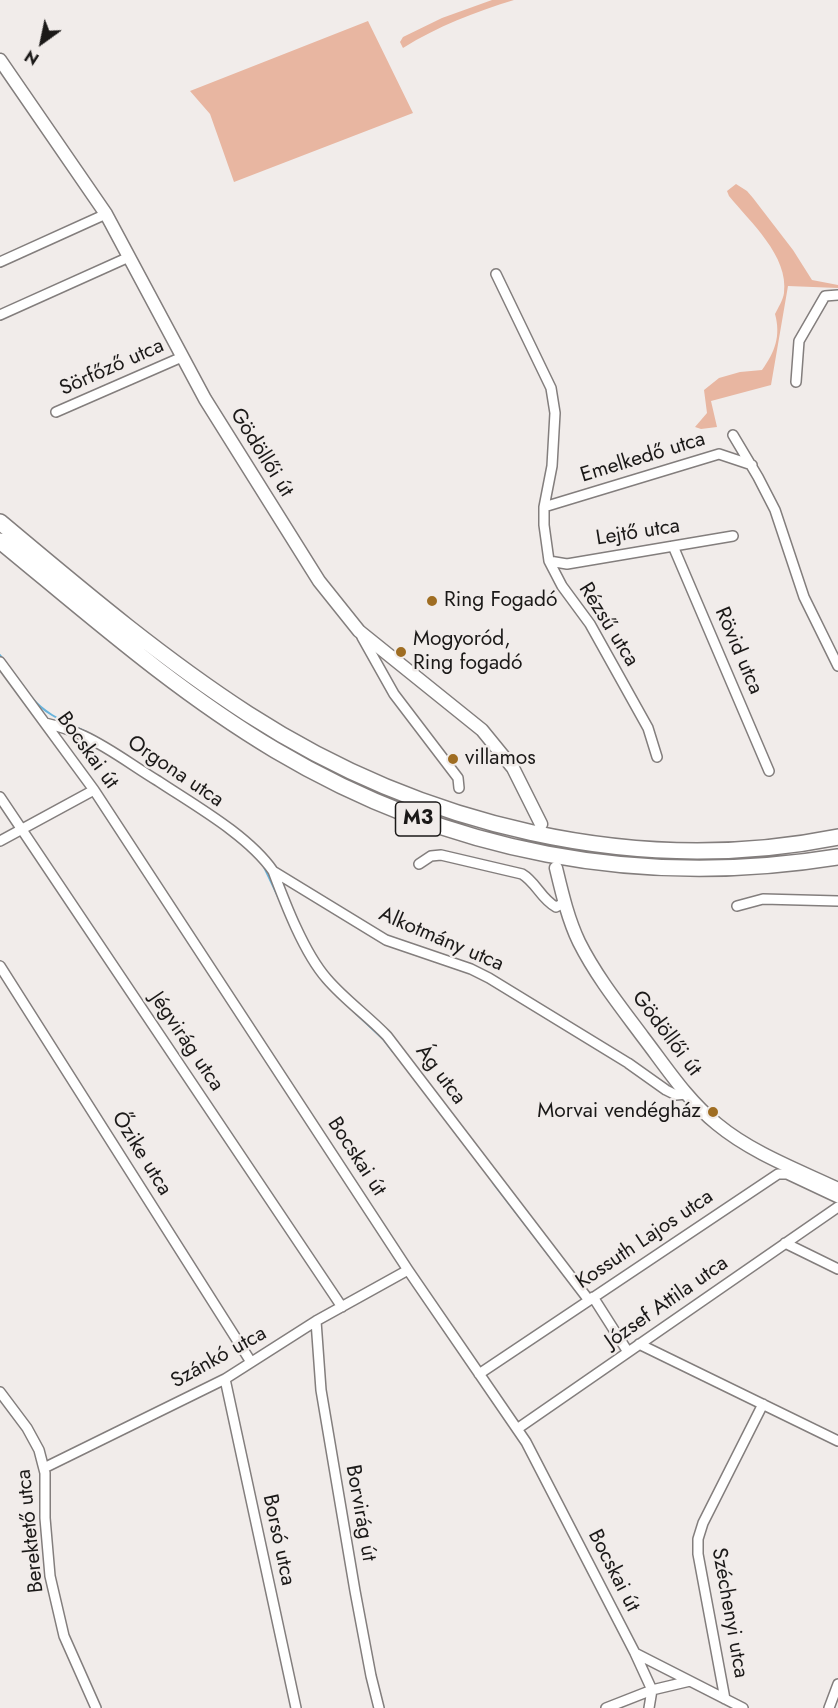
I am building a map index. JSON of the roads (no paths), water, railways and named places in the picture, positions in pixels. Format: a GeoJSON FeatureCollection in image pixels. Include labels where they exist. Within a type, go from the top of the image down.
{"type":"FeatureCollection","features":[{"type":"Feature","properties":{"kind":"highway","name":"M3"},"geometry":{"type":"LineString","coordinates":[[0,522],[137,635],[248,714],[362,776],[423,802],[481,820],[550,837],[622,847],[714,850],[775,846],[838,837]]}},
{"type":"Feature","properties":{"kind":"highway","name":"M3"},"geometry":{"type":"LineString","coordinates":[[0,541],[125,645],[239,728],[312,771],[416,819],[509,847],[614,865],[677,869],[743,868],[838,857]]}},
{"type":"Feature","properties":{"kind":"main road","name":"Gödöllői út"},"geometry":{"type":"LineString","coordinates":[[0,60],[106,214],[205,399],[319,581],[359,631],[482,730],[513,768],[541,824]]}},
{"type":"Feature","properties":{"kind":"main road","name":"Gödöllői út"},"geometry":{"type":"LineString","coordinates":[[556,868],[564,903],[579,941],[604,984],[687,1094],[717,1125],[732,1135],[838,1189]]}},
{"type":"Feature","properties":{"kind":"street"},"geometry":{"type":"LineString","coordinates":[[0,262],[106,214]]}},
{"type":"Feature","properties":{"kind":"street"},"geometry":{"type":"LineString","coordinates":[[0,315],[129,257]]}},
{"type":"Feature","properties":{"kind":"street","name":"Rézsű utca"},"geometry":{"type":"LineString","coordinates":[[496,274],[554,399],[552,466],[544,507],[549,561],[562,586],[590,624],[648,728],[657,757]]}},
{"type":"Feature","properties":{"kind":"street"},"geometry":{"type":"LineString","coordinates":[[796,382],[799,341],[825,296],[838,295]]}},
{"type":"Feature","properties":{"kind":"street","name":"Sörfőző utca"},"geometry":{"type":"LineString","coordinates":[[56,412],[182,357]]}},
{"type":"Feature","properties":{"kind":"street"},"geometry":{"type":"LineString","coordinates":[[732,435],[752,465],[775,510],[804,597],[838,666]]}},
{"type":"Feature","properties":{"kind":"street","name":"Emelkedő utca"},"geometry":{"type":"LineString","coordinates":[[544,507],[718,454],[752,465]]}},
{"type":"Feature","properties":{"kind":"street","name":"Lejtő utca"},"geometry":{"type":"LineString","coordinates":[[549,561],[567,564],[734,536]]}},
{"type":"Feature","properties":{"kind":"street","name":"Rövid utca"},"geometry":{"type":"LineString","coordinates":[[673,546],[770,771]]}},
{"type":"Feature","properties":{"kind":"street"},"geometry":{"type":"LineString","coordinates":[[359,631],[394,694],[458,778],[459,788]]}},
{"type":"Feature","properties":{"kind":"street","name":"Bocskai út"},"geometry":{"type":"LineString","coordinates":[[0,662],[94,789],[408,1270],[526,1442],[652,1690]]}},
{"type":"Feature","properties":{"kind":"street","name":"Orgona utca"},"geometry":{"type":"LineString","coordinates":[[45,723],[83,735],[199,808],[259,854],[273,871]]}},
{"type":"Feature","properties":{"kind":"street"},"geometry":{"type":"LineString","coordinates":[[0,841],[94,789]]}},
{"type":"Feature","properties":{"kind":"street","name":"Jégvirág utca"},"geometry":{"type":"LineString","coordinates":[[0,797],[342,1307]]}},
{"type":"Feature","properties":{"kind":"street"},"geometry":{"type":"LineString","coordinates":[[419,864],[431,856],[441,855],[522,874],[529,878],[550,904],[556,907],[564,903]]}},
{"type":"Feature","properties":{"kind":"street","name":"Alkotmány utca"},"geometry":{"type":"LineString","coordinates":[[273,871],[386,940],[463,966],[489,978],[666,1090],[676,1095],[687,1094]]}},
{"type":"Feature","properties":{"kind":"street","name":"Ág utca"},"geometry":{"type":"LineString","coordinates":[[273,871],[299,931],[320,970],[387,1036],[590,1298],[628,1352]]}},
{"type":"Feature","properties":{"kind":"street"},"geometry":{"type":"LineString","coordinates":[[737,906],[763,899],[838,901]]}},
{"type":"Feature","properties":{"kind":"street","name":"Őzike utca"},"geometry":{"type":"LineString","coordinates":[[0,966],[251,1362]]}},
{"type":"Feature","properties":{"kind":"street","name":"Kossuth Lajos utca"},"geometry":{"type":"LineString","coordinates":[[479,1374],[778,1174],[787,1174],[838,1198]]}},
{"type":"Feature","properties":{"kind":"street","name":"József Attila utca"},"geometry":{"type":"LineString","coordinates":[[517,1429],[838,1207]]}},
{"type":"Feature","properties":{"kind":"street"},"geometry":{"type":"LineString","coordinates":[[786,1243],[838,1269]]}},
{"type":"Feature","properties":{"kind":"street","name":"Szánkó utca"},"geometry":{"type":"LineString","coordinates":[[44,1468],[225,1379],[316,1321],[408,1270]]}},
{"type":"Feature","properties":{"kind":"street","name":"Borvirág út"},"geometry":{"type":"LineString","coordinates":[[316,1321],[321,1390],[361,1625],[379,1708]]}},
{"type":"Feature","properties":{"kind":"street"},"geometry":{"type":"LineString","coordinates":[[639,1344],[838,1441]]}},
{"type":"Feature","properties":{"kind":"street","name":"Borsó utca"},"geometry":{"type":"LineString","coordinates":[[225,1379],[296,1708]]}},
{"type":"Feature","properties":{"kind":"street","name":"Berektető utca"},"geometry":{"type":"LineString","coordinates":[[0,1392],[27,1428],[39,1450],[44,1468],[50,1576],[64,1636],[96,1708]]}},
{"type":"Feature","properties":{"kind":"street","name":"Széchenyi utca"},"geometry":{"type":"LineString","coordinates":[[725,1699],[698,1554],[698,1539],[703,1523],[763,1404]]}},
{"type":"Feature","properties":{"kind":"street"},"geometry":{"type":"LineString","coordinates":[[635,1653],[743,1708]]}},
{"type":"Feature","properties":{"kind":"street"},"geometry":{"type":"LineString","coordinates":[[606,1708],[652,1690],[690,1681]]}},
{"type":"Feature","properties":{"kind":"street"},"geometry":{"type":"LineString","coordinates":[[829,1708],[838,1684]]}},
{"type":"Feature","properties":{"kind":"street"},"geometry":{"type":"LineString","coordinates":[[649,1708],[652,1690]]}},
{"type":"Feature","properties":{"kind":"waterway"},"geometry":{"type":"LineString","coordinates":[[0,655],[27,691]]}},
{"type":"Feature","properties":{"kind":"waterway"},"geometry":{"type":"LineString","coordinates":[[32,698],[55,717],[101,740]]}},
{"type":"Feature","properties":{"kind":"waterway"},"geometry":{"type":"LineString","coordinates":[[264,867],[281,903]]}},
{"type":"Feature","properties":{"kind":"waterway"},"geometry":{"type":"LineString","coordinates":[[330,988],[340,999]]}},
{"type":"Feature","properties":{"kind":"waterway"},"geometry":{"type":"LineString","coordinates":[[349,1007],[383,1039],[393,1052]]}},
{"type":"Feature","properties":{"kind":"waterway"},"geometry":{"type":"LineString","coordinates":[[493,1183],[580,1296]]}},
{"type":"Feature","properties":{"kind":"place","name":"Ring Fogadó"},"geometry":{"type":"Point","coordinates":[432,601]}},
{"type":"Feature","properties":{"kind":"place","name":"Mogyoród, Ring fogadó"},"geometry":{"type":"Point","coordinates":[401,652]}},
{"type":"Feature","properties":{"kind":"place","name":"villamos"},"geometry":{"type":"Point","coordinates":[453,759]}},
{"type":"Feature","properties":{"kind":"place","name":"Morvai vendégház"},"geometry":{"type":"Point","coordinates":[713,1112]}}]}
